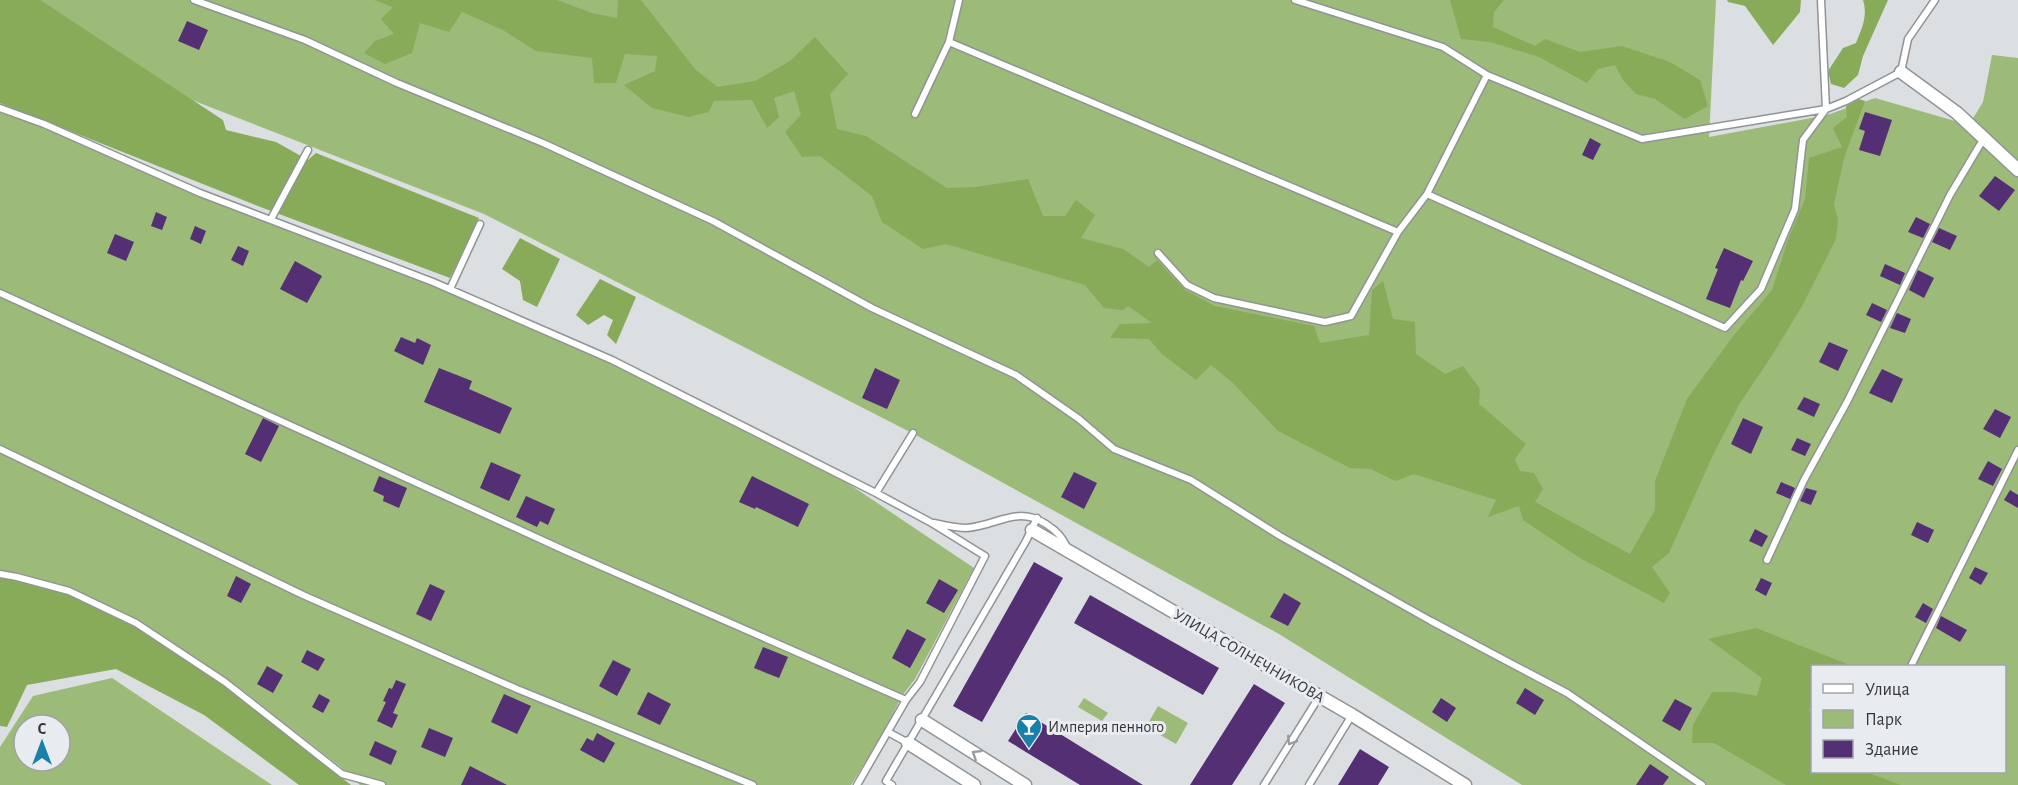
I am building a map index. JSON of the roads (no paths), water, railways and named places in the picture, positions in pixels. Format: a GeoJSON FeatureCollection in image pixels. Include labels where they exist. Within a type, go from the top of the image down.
{"type":"FeatureCollection","features":[{"type":"Feature","properties":{"kind":"street"},"geometry":{"type":"LineString","coordinates":[[1900,72],[1957,113],[2018,170]]}},
{"type":"Feature","properties":{"kind":"street","name":"УЛИЦА СОЛНЕЧНИКОВА"},"geometry":{"type":"LineString","coordinates":[[1034,524],[1069,550],[1352,715],[1465,785]]}},
{"type":"Feature","properties":{"kind":"street"},"geometry":{"type":"LineString","coordinates":[[922,720],[1025,785]]}},
{"type":"Feature","properties":{"kind":"street"},"geometry":{"type":"LineString","coordinates":[[908,743],[974,785]]}},
{"type":"Feature","properties":{"kind":"lane"},"geometry":{"type":"LineString","coordinates":[[194,0],[306,40],[398,83],[554,148],[713,221],[872,308],[1016,375],[1079,419],[1114,449],[1191,480],[1311,553],[1431,621],[1567,693],[1702,785]]}},
{"type":"Feature","properties":{"kind":"lane"},"geometry":{"type":"LineString","coordinates":[[915,114],[949,42],[958,0]]}},
{"type":"Feature","properties":{"kind":"lane"},"geometry":{"type":"LineString","coordinates":[[1295,0],[1443,47],[1487,75],[1642,139],[1826,108],[1845,100],[1900,72],[1908,39],[1935,0]]}},
{"type":"Feature","properties":{"kind":"lane"},"geometry":{"type":"LineString","coordinates":[[1427,194],[1725,328],[1761,289],[1795,209],[1803,140],[1826,108],[1821,0]]}},
{"type":"Feature","properties":{"kind":"lane"},"geometry":{"type":"LineString","coordinates":[[949,42],[1398,232]]}},
{"type":"Feature","properties":{"kind":"lane"},"geometry":{"type":"LineString","coordinates":[[1158,253],[1187,285],[1214,298],[1325,322],[1351,316],[1398,232],[1427,194],[1487,75]]}},
{"type":"Feature","properties":{"kind":"lane"},"geometry":{"type":"LineString","coordinates":[[0,108],[44,124],[200,193],[450,289],[612,360],[930,522],[985,556],[920,682],[906,700],[857,785]]}},
{"type":"Feature","properties":{"kind":"lane"},"geometry":{"type":"LineString","coordinates":[[1767,560],[1804,480],[1847,402],[1950,195],[1984,137]]}},
{"type":"Feature","properties":{"kind":"lane"},"geometry":{"type":"LineString","coordinates":[[271,219],[308,150]]}},
{"type":"Feature","properties":{"kind":"lane"},"geometry":{"type":"LineString","coordinates":[[450,289],[480,224]]}},
{"type":"Feature","properties":{"kind":"lane"},"geometry":{"type":"LineString","coordinates":[[0,293],[566,551],[906,700]]}},
{"type":"Feature","properties":{"kind":"lane"},"geometry":{"type":"LineString","coordinates":[[876,494],[913,433]]}},
{"type":"Feature","properties":{"kind":"lane"},"geometry":{"type":"LineString","coordinates":[[0,449],[303,595],[517,689],[753,785]]}},
{"type":"Feature","properties":{"kind":"lane"},"geometry":{"type":"LineString","coordinates":[[1911,665],[2018,450]]}},
{"type":"Feature","properties":{"kind":"lane"},"geometry":{"type":"LineString","coordinates":[[888,784],[908,743],[1034,524],[1032,516],[1010,516],[985,525],[964,528],[930,522]]}},
{"type":"Feature","properties":{"kind":"lane"},"geometry":{"type":"LineString","coordinates":[[0,574],[69,591],[136,623],[225,682],[342,774],[381,785]]}},
{"type":"Feature","properties":{"kind":"lane"},"geometry":{"type":"LineString","coordinates":[[1263,785],[1319,697]]}},
{"type":"Feature","properties":{"kind":"lane"},"geometry":{"type":"LineString","coordinates":[[1309,785],[1352,715]]}},
{"type":"Feature","properties":{"kind":"lane"},"geometry":{"type":"LineString","coordinates":[[888,732],[908,743]]}},
{"type":"Feature","properties":{"kind":"place","name":"Империя пенного"},"geometry":{"type":"Point","coordinates":[1029,750]}}]}
